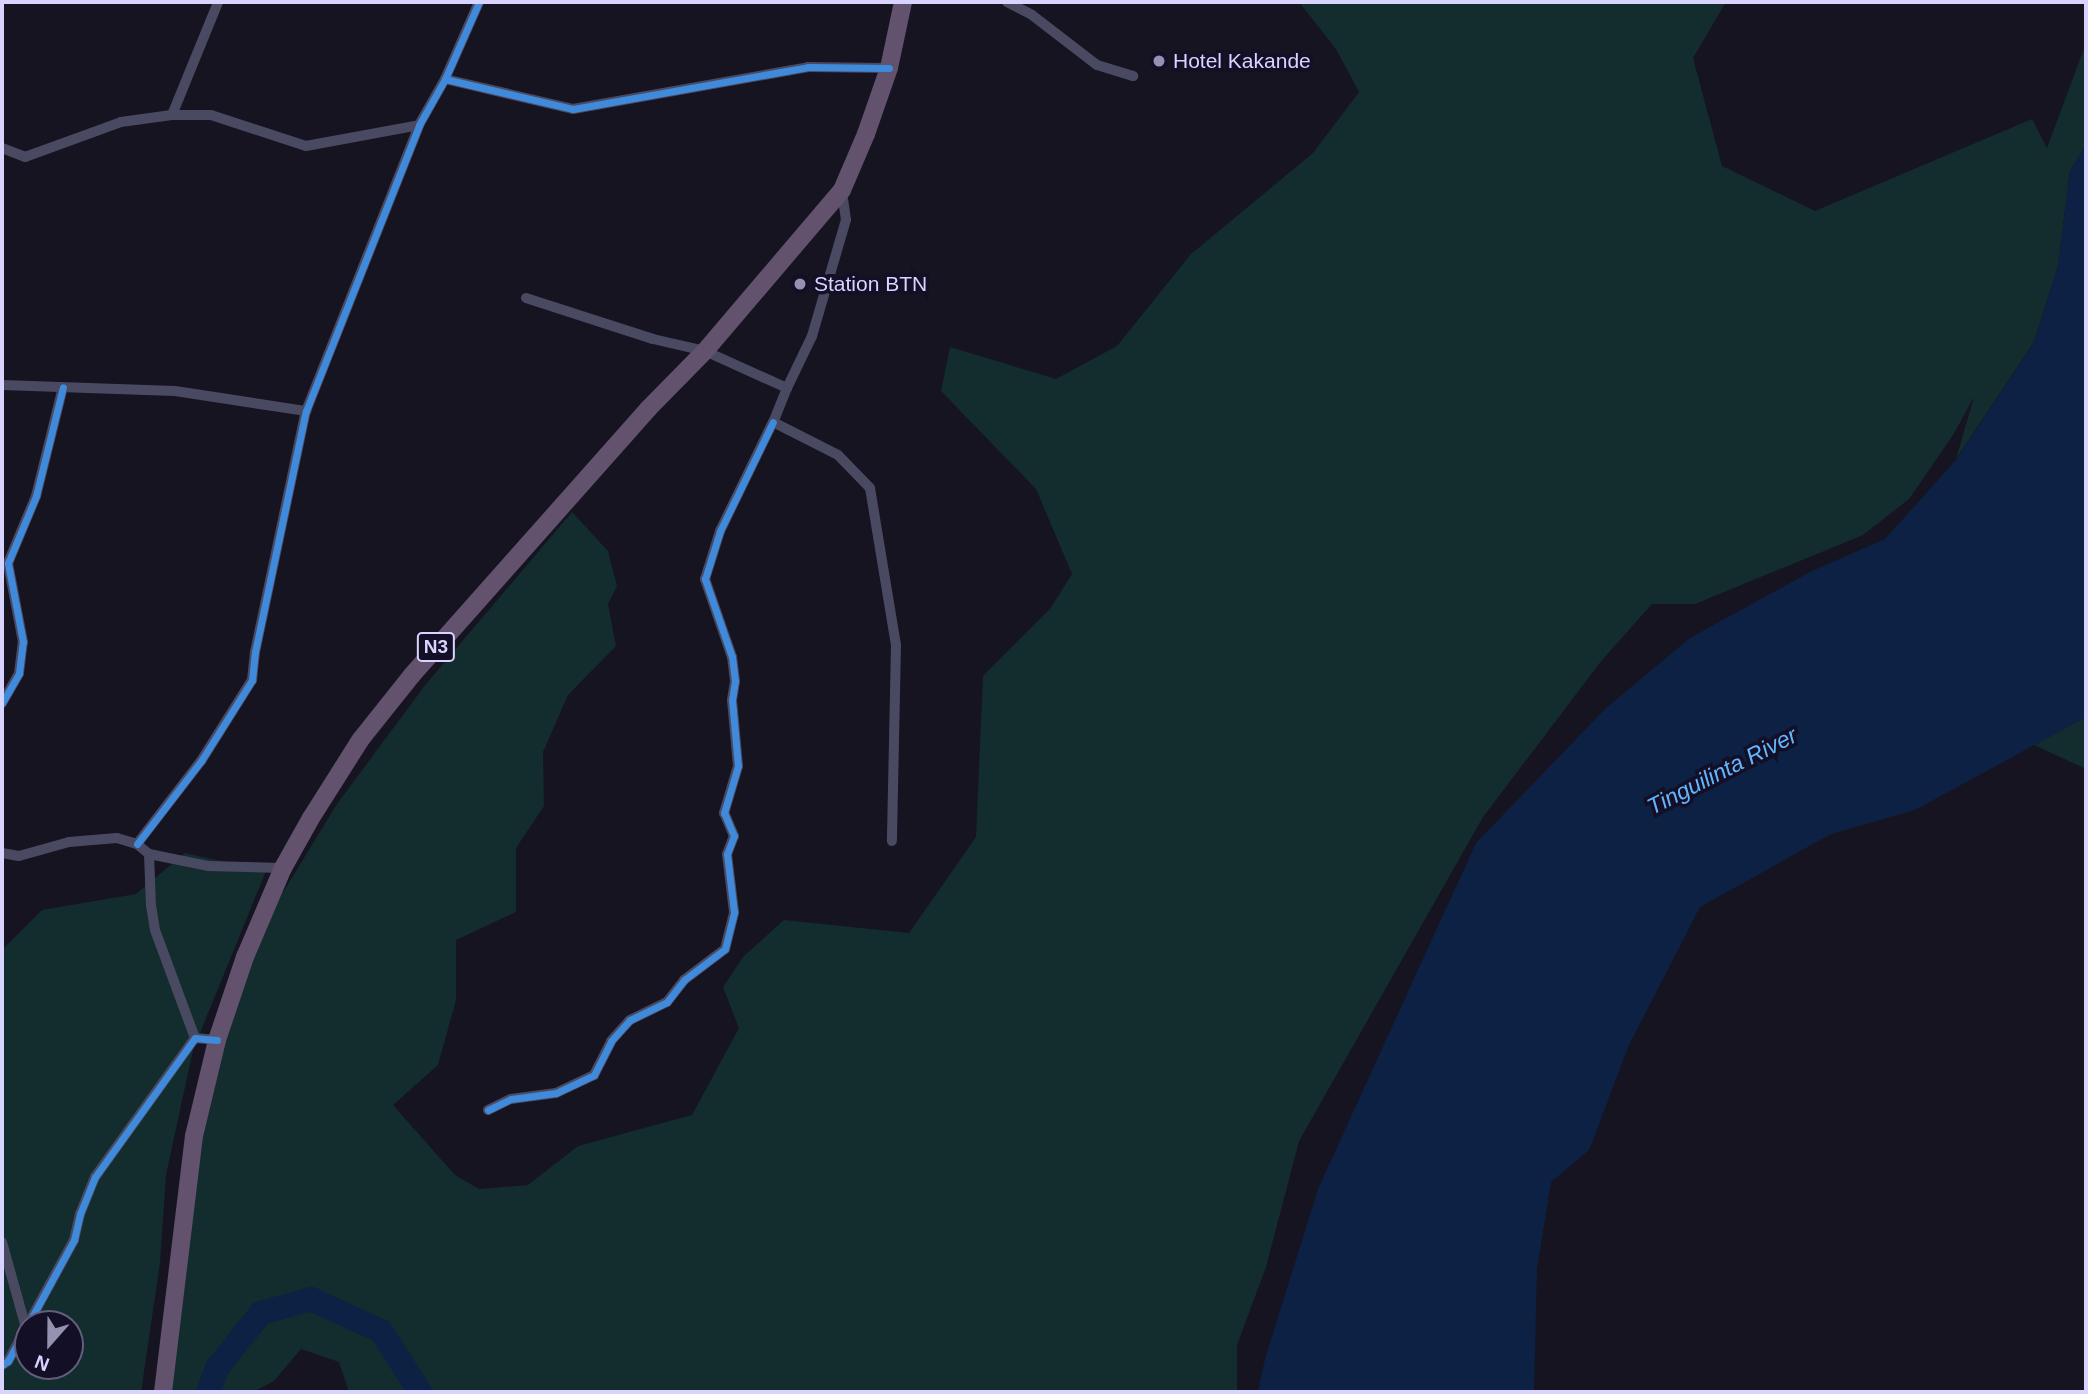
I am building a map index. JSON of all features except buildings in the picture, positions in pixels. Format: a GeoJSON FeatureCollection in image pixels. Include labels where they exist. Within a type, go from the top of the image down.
{"type":"FeatureCollection","features":[{"type":"Feature","properties":{"kind":"highway","name":"N3"},"geometry":{"type":"LineString","coordinates":[[163,1392],[194,1136],[217,1040],[245,957],[283,868],[361,739],[412,675],[648,409],[705,351],[842,190],[866,134],[889,68],[903,2]]}},
{"type":"Feature","properties":{"kind":"street"},"geometry":{"type":"LineString","coordinates":[[172,115],[218,2]]}},
{"type":"Feature","properties":{"kind":"street"},"geometry":{"type":"LineString","coordinates":[[137,844],[201,761],[252,680],[255,652],[306,411],[419,125],[445,79],[479,2]]}},
{"type":"Feature","properties":{"kind":"street"},"geometry":{"type":"LineString","coordinates":[[1007,2],[1032,15],[1097,65],[1133,76]]}},
{"type":"Feature","properties":{"kind":"street"},"geometry":{"type":"LineString","coordinates":[[445,79],[573,109],[808,68],[889,68]]}},
{"type":"Feature","properties":{"kind":"street"},"geometry":{"type":"LineString","coordinates":[[2,148],[25,157],[121,122],[172,115],[211,115],[306,146],[419,125]]}},
{"type":"Feature","properties":{"kind":"street"},"geometry":{"type":"LineString","coordinates":[[488,1110],[511,1099],[556,1093],[594,1075],[611,1041],[630,1020],[667,1002],[684,980],[725,949],[734,912],[727,854],[734,836],[724,813],[737,766],[732,700],[735,681],[732,657],[705,579],[720,531],[812,336],[846,220],[842,190]]}},
{"type":"Feature","properties":{"kind":"street"},"geometry":{"type":"LineString","coordinates":[[526,298],[653,340],[705,351],[787,388]]}},
{"type":"Feature","properties":{"kind":"street"},"geometry":{"type":"LineString","coordinates":[[2,385],[175,391],[306,411]]}},
{"type":"Feature","properties":{"kind":"street"},"geometry":{"type":"LineString","coordinates":[[2,703],[19,673],[23,642],[8,563],[36,496],[63,387]]}},
{"type":"Feature","properties":{"kind":"street"},"geometry":{"type":"LineString","coordinates":[[773,422],[838,455],[870,488],[896,645],[892,841]]}},
{"type":"Feature","properties":{"kind":"street"},"geometry":{"type":"LineString","coordinates":[[2,853],[19,856],[46,847],[95,838],[117,838],[137,844],[149,854],[208,866],[283,868]]}},
{"type":"Feature","properties":{"kind":"street"},"geometry":{"type":"LineString","coordinates":[[149,854],[155,930],[195,1038]]}},
{"type":"Feature","properties":{"kind":"street"},"geometry":{"type":"LineString","coordinates":[[195,1038],[217,1040]]}},
{"type":"Feature","properties":{"kind":"street"},"geometry":{"type":"LineString","coordinates":[[36,1310],[75,1240],[80,1214],[95,1177],[195,1038]]}},
{"type":"Feature","properties":{"kind":"street"},"geometry":{"type":"LineString","coordinates":[[2,1242],[21,1310]]}},
{"type":"Feature","properties":{"kind":"street"},"geometry":{"type":"LineString","coordinates":[[2,1365],[14,1346]]}},
{"type":"Feature","properties":{"kind":"green space"},"geometry":{"type":"Polygon","coordinates":[[[1299,2],[1726,2],[1693,58],[1722,166],[1815,211],[2032,119],[2047,148],[2086,43],[2086,145],[2070,171],[2058,266],[2034,342],[1956,459],[1974,397],[1953,435],[1909,499],[1863,535],[1695,604],[1652,604],[1602,660],[1483,817],[1299,1141],[1266,1267],[1237,1345],[1237,1392],[349,1392],[339,1362],[301,1349],[274,1381],[253,1392],[160,1392],[210,1095],[232,1013],[274,907],[337,804],[426,684],[572,512],[608,551],[617,586],[608,604],[616,646],[568,695],[543,752],[544,806],[516,848],[516,912],[456,940],[456,1000],[438,1065],[393,1105],[455,1175],[479,1189],[528,1185],[578,1146],[692,1115],[739,1028],[723,987],[743,957],[784,920],[909,933],[976,837],[983,676],[1050,609],[1072,574],[1036,489],[941,391],[950,347],[1056,379],[1117,346],[1191,254],[1313,153],[1359,92],[1336,49],[1299,2]]]}},
{"type":"Feature","properties":{"kind":"green space"},"geometry":{"type":"Polygon","coordinates":[[[2086,717],[2086,769],[2034,745],[2086,717]]]}},
{"type":"Feature","properties":{"kind":"green space"},"geometry":{"type":"Polygon","coordinates":[[[185,853],[266,871],[193,1050],[166,1175],[160,1263],[141,1392],[2,1392],[2,950],[42,910],[136,894],[185,853]]]}},
{"type":"Feature","properties":{"kind":"water","name":"Tinguilinta River"},"geometry":{"type":"Polygon","coordinates":[[[2086,145],[2086,717],[1915,810],[1831,834],[1700,907],[1629,1045],[1589,1150],[1551,1182],[1537,1269],[1534,1392],[1258,1392],[1265,1359],[1318,1189],[1476,843],[1606,708],[1690,638],[1812,571],[1885,539],[1956,460],[2034,342],[2058,266],[2070,171],[2086,145]]]}},
{"type":"Feature","properties":{"kind":"waterway"},"geometry":{"type":"LineString","coordinates":[[208,1392],[217,1368],[261,1313],[311,1299],[381,1331],[420,1392]]}},
{"type":"Feature","properties":{"kind":"cycle path"},"geometry":{"type":"LineString","coordinates":[[137,844],[201,761],[252,680],[255,652],[306,411],[419,125],[445,79],[479,2]]}},
{"type":"Feature","properties":{"kind":"cycle path"},"geometry":{"type":"LineString","coordinates":[[445,79],[573,109],[808,67],[889,68]]}},
{"type":"Feature","properties":{"kind":"cycle path"},"geometry":{"type":"LineString","coordinates":[[2,703],[19,673],[23,642],[8,563],[36,496],[63,387]]}},
{"type":"Feature","properties":{"kind":"cycle path"},"geometry":{"type":"LineString","coordinates":[[488,1110],[511,1099],[556,1093],[594,1075],[611,1041],[630,1020],[667,1002],[684,980],[725,949],[734,912],[727,854],[734,836],[724,813],[738,766],[732,700],[735,681],[732,657],[705,579],[720,531],[773,422]]}},
{"type":"Feature","properties":{"kind":"cycle path"},"geometry":{"type":"LineString","coordinates":[[2,1365],[8,1361],[74,1240],[80,1214],[95,1177],[195,1038],[217,1040]]}},
{"type":"Feature","properties":{"kind":"place","name":"Hotel Kakande"},"geometry":{"type":"Point","coordinates":[1159,61]}},
{"type":"Feature","properties":{"kind":"place","name":"Station BTN"},"geometry":{"type":"Point","coordinates":[800,284]}}]}
